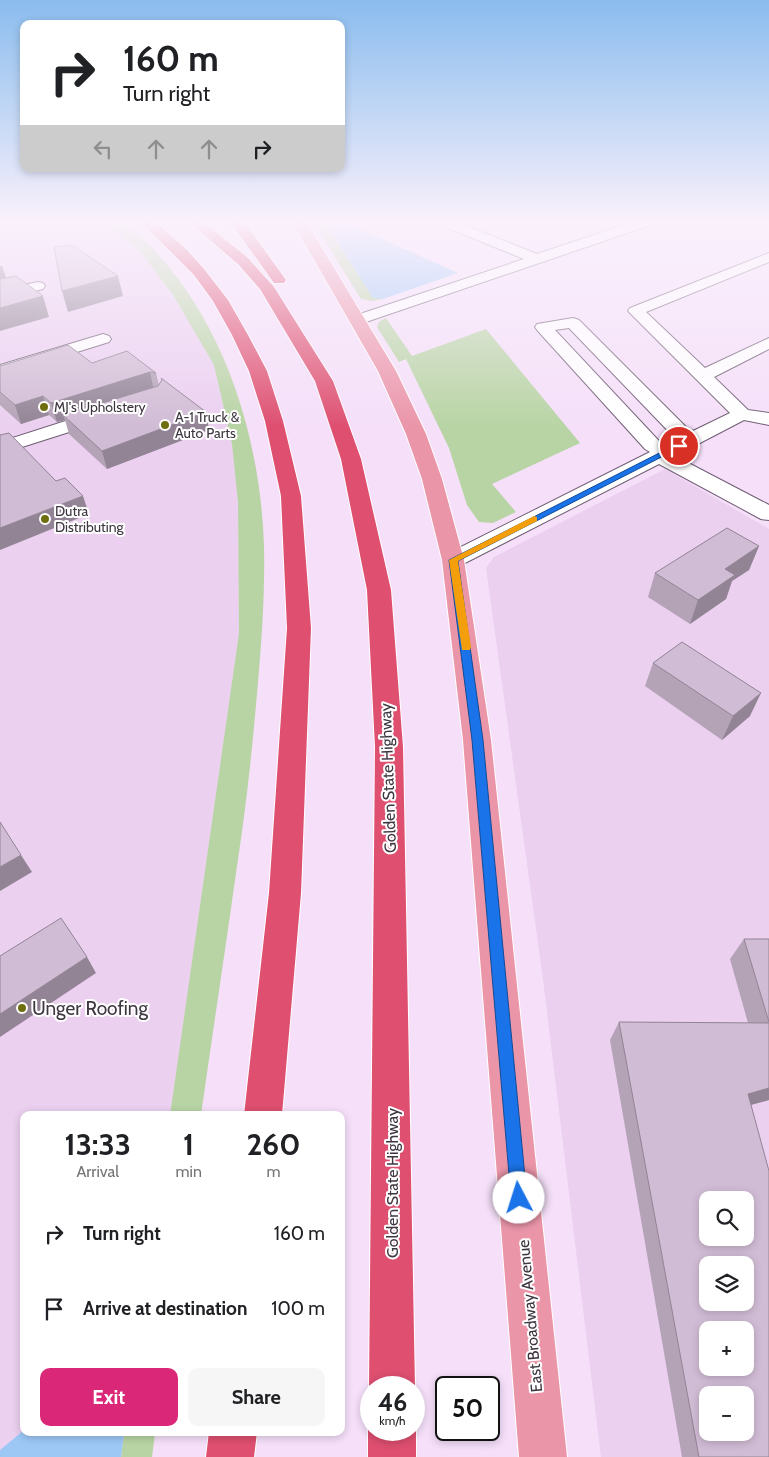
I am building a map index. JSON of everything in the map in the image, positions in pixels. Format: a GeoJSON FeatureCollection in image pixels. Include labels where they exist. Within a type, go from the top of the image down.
{"type":"FeatureCollection","features":[{"type":"Feature","properties":{"kind":"highway"},"geometry":{"type":"LineString","coordinates":[[213,291],[240,335],[258,372],[274,421],[291,496],[300,628],[285,893],[262,1111]]}},
{"type":"Feature","properties":{"kind":"highway","name":"Golden State Highway"},"geometry":{"type":"LineString","coordinates":[[268,291],[324,381],[351,459],[379,590],[389,747],[392,1376]]}},
{"type":"Feature","properties":{"kind":"highway"},"geometry":{"type":"LineString","coordinates":[[285,291],[292,302],[324,381]]}},
{"type":"Feature","properties":{"kind":"highway"},"geometry":{"type":"LineString","coordinates":[[230,1457],[233,1436]]}},
{"type":"Feature","properties":{"kind":"highway"},"geometry":{"type":"LineString","coordinates":[[392,1441],[392,1457]]}},
{"type":"Feature","properties":{"kind":"main road","name":"East Broadway Avenue"},"geometry":{"type":"LineString","coordinates":[[340,291],[386,371],[416,434],[432,479],[453,560],[477,740],[543,1457]]}},
{"type":"Feature","properties":{"kind":"street"},"geometry":{"type":"LineString","coordinates":[[0,295],[17,291]]}},
{"type":"Feature","properties":{"kind":"street"},"geometry":{"type":"LineString","coordinates":[[357,320],[443,291]]}},
{"type":"Feature","properties":{"kind":"street"},"geometry":{"type":"LineString","coordinates":[[685,291],[636,311],[742,414],[769,419]]}},
{"type":"Feature","properties":{"kind":"street"},"geometry":{"type":"LineString","coordinates":[[694,439],[679,431],[573,323],[543,327],[662,454],[769,514]]}},
{"type":"Feature","properties":{"kind":"street"},"geometry":{"type":"LineString","coordinates":[[0,370],[103,339]]}},
{"type":"Feature","properties":{"kind":"street"},"geometry":{"type":"LineString","coordinates":[[704,375],[769,343]]}},
{"type":"Feature","properties":{"kind":"street"},"geometry":{"type":"LineString","coordinates":[[0,448],[119,410]]}},
{"type":"Feature","properties":{"kind":"street"},"geometry":{"type":"LineString","coordinates":[[453,560],[742,414]]}},
{"type":"Feature","properties":{"kind":"shaded area"},"geometry":{"type":"Polygon","coordinates":[[[0,291],[170,291],[214,365],[232,444],[238,503],[239,633],[171,1111],[20,1111],[20,1433],[0,1450],[0,291]]]}},
{"type":"Feature","properties":{"kind":"shaded area"},"geometry":{"type":"Polygon","coordinates":[[[665,469],[769,529],[769,1457],[601,1457],[543,979],[486,568],[494,557],[665,469]]]}},
{"type":"Feature","properties":{"kind":"green space"},"geometry":{"type":"Polygon","coordinates":[[[170,291],[187,291],[209,329],[228,370],[243,413],[254,457],[261,501],[264,546],[261,648],[247,793],[202,1111],[171,1111],[239,633],[238,503],[232,444],[214,365],[170,291]]]}},
{"type":"Feature","properties":{"kind":"green space"},"geometry":{"type":"Polygon","coordinates":[[[356,291],[369,291],[373,297],[383,299],[372,301],[361,299],[356,291]]]}},
{"type":"Feature","properties":{"kind":"green space"},"geometry":{"type":"Polygon","coordinates":[[[386,318],[412,356],[486,329],[580,443],[492,484],[516,512],[493,523],[479,522],[467,505],[449,448],[406,359],[399,362],[377,327],[379,322],[386,318]]]}},
{"type":"Feature","properties":{"kind":"green space"},"geometry":{"type":"Polygon","coordinates":[[[124,1436],[155,1436],[152,1457],[121,1457],[124,1436]]]}},
{"type":"Feature","properties":{"kind":"water"},"geometry":{"type":"Polygon","coordinates":[[[369,291],[406,291],[383,299],[373,298],[369,291]]]}},
{"type":"Feature","properties":{"kind":"water"},"geometry":{"type":"Polygon","coordinates":[[[20,1433],[20,1436],[124,1436],[121,1457],[0,1457],[0,1450],[20,1433]]]}},
{"type":"Feature","properties":{"kind":"building"},"geometry":{"type":"Polygon","coordinates":[[[0,291],[36,291],[43,296],[0,308],[0,291]]]}},
{"type":"Feature","properties":{"kind":"building"},"geometry":{"type":"Polygon","coordinates":[[[68,345],[92,363],[127,351],[156,373],[150,372],[51,403],[43,396],[15,405],[0,392],[0,366],[68,345]]]}},
{"type":"Feature","properties":{"kind":"building"},"geometry":{"type":"Polygon","coordinates":[[[161,378],[206,412],[102,451],[63,415],[158,386],[162,380],[161,378]]]}},
{"type":"Feature","properties":{"kind":"building"},"geometry":{"type":"Polygon","coordinates":[[[9,433],[56,481],[65,478],[83,496],[0,528],[0,435],[9,433]]]}},
{"type":"Feature","properties":{"kind":"building"},"geometry":{"type":"Polygon","coordinates":[[[727,528],[759,546],[725,569],[735,575],[698,600],[655,573],[727,528]]]}},
{"type":"Feature","properties":{"kind":"building"},"geometry":{"type":"Polygon","coordinates":[[[682,642],[761,693],[733,716],[653,663],[682,642]]]}},
{"type":"Feature","properties":{"kind":"building"},"geometry":{"type":"Polygon","coordinates":[[[0,822],[21,855],[0,867],[0,822]]]}},
{"type":"Feature","properties":{"kind":"building"},"geometry":{"type":"Polygon","coordinates":[[[61,918],[87,957],[0,1014],[0,956],[61,918]]]}},
{"type":"Feature","properties":{"kind":"building"},"geometry":{"type":"Polygon","coordinates":[[[744,939],[769,939],[769,1022],[744,939]]]}},
{"type":"Feature","properties":{"kind":"building"},"geometry":{"type":"Polygon","coordinates":[[[619,1022],[769,1023],[769,1088],[748,1094],[769,1171],[769,1457],[699,1457],[619,1022]]]}},
{"type":"Feature","properties":{"kind":"slow traffic"},"geometry":{"type":"LineString","coordinates":[[466,647],[453,560],[534,519]]}},
{"type":"Feature","properties":{"kind":"place","name":"MJ's Upholstery"},"geometry":{"type":"Point","coordinates":[44,407]}},
{"type":"Feature","properties":{"kind":"place","name":"A-1 Truck & Auto Parts"},"geometry":{"type":"Point","coordinates":[165,425]}},
{"type":"Feature","properties":{"kind":"place","name":"Dutra Distributing"},"geometry":{"type":"Point","coordinates":[45,519]}},
{"type":"Feature","properties":{"kind":"place","name":"Unger Roofing"},"geometry":{"type":"Point","coordinates":[22,1008]}},
{"type":"Feature","properties":{"kind":"route"},"geometry":{"type":"LineString","coordinates":[[519,1198],[477,740],[453,560],[679,446]]}}]}
